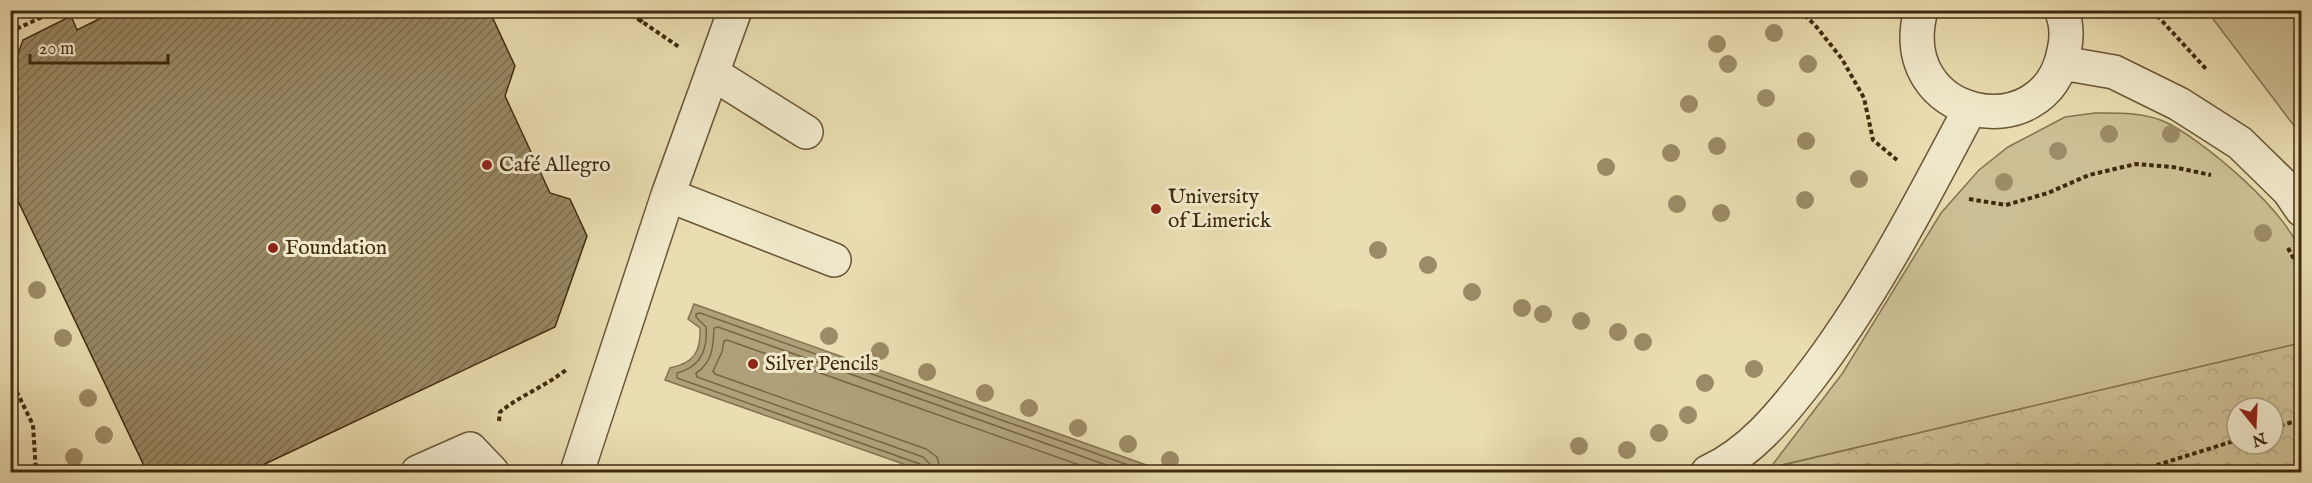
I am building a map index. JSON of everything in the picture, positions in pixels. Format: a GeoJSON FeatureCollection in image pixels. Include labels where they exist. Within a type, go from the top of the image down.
{"type":"FeatureCollection","features":[{"type":"Feature","properties":{"kind":"street"},"geometry":{"type":"LineString","coordinates":[[577,472],[668,195],[735,10]]}},
{"type":"Feature","properties":{"kind":"street"},"geometry":{"type":"LineString","coordinates":[[1921,10],[1916,30],[1918,56],[1929,80],[1947,98],[1970,109],[1992,112],[2015,109],[2052,82],[2062,63],[2067,40],[2061,10]]}},
{"type":"Feature","properties":{"kind":"street"},"geometry":{"type":"LineString","coordinates":[[2062,63],[2114,72],[2179,104],[2240,142],[2289,191],[2301,210]]}},
{"type":"Feature","properties":{"kind":"street"},"geometry":{"type":"LineString","coordinates":[[712,73],[806,132]]}},
{"type":"Feature","properties":{"kind":"street"},"geometry":{"type":"LineString","coordinates":[[1708,472],[1750,446],[1775,421],[1831,350],[1873,284],[1932,182],[1970,109]]}},
{"type":"Feature","properties":{"kind":"street"},"geometry":{"type":"LineString","coordinates":[[668,195],[834,260]]}},
{"type":"Feature","properties":{"kind":"street"},"geometry":{"type":"LineString","coordinates":[[418,472],[470,449],[492,472]]}},
{"type":"Feature","properties":{"kind":"path"},"geometry":{"type":"LineString","coordinates":[[10,32],[57,10]]}},
{"type":"Feature","properties":{"kind":"path"},"geometry":{"type":"LineString","coordinates":[[625,10],[639,22],[683,49]]}},
{"type":"Feature","properties":{"kind":"path"},"geometry":{"type":"LineString","coordinates":[[639,22],[654,10]]}},
{"type":"Feature","properties":{"kind":"path"},"geometry":{"type":"LineString","coordinates":[[1799,10],[1815,25],[1842,60],[1864,98],[1873,140],[1900,163],[1962,198],[2006,205],[2048,193],[2089,175],[2136,164],[2173,167],[2221,177]]}},
{"type":"Feature","properties":{"kind":"path"},"geometry":{"type":"LineString","coordinates":[[2286,243],[2301,274]]}},
{"type":"Feature","properties":{"kind":"path"},"geometry":{"type":"LineString","coordinates":[[499,423],[500,412],[521,395],[543,387],[575,363]]}},
{"type":"Feature","properties":{"kind":"path"},"geometry":{"type":"LineString","coordinates":[[10,378],[33,425],[36,472]]}},
{"type":"Feature","properties":{"kind":"path"},"geometry":{"type":"LineString","coordinates":[[2285,424],[2301,419]]}},
{"type":"Feature","properties":{"kind":"path"},"geometry":{"type":"LineString","coordinates":[[2135,472],[2225,444]]}},
{"type":"Feature","properties":{"kind":"green space"},"geometry":{"type":"Polygon","coordinates":[[[2207,11],[2301,11],[2301,135],[2207,11]]]}},
{"type":"Feature","properties":{"kind":"green space"},"geometry":{"type":"Polygon","coordinates":[[[2095,113],[2121,113],[2155,118],[2179,129],[2243,179],[2282,220],[2295,239],[2301,256],[2303,287],[2301,343],[1770,468],[1842,374],[1941,213],[1979,170],[2008,147],[2065,117],[2095,113]]]}},
{"type":"Feature","properties":{"kind":"green space"},"geometry":{"type":"Polygon","coordinates":[[[2301,343],[2301,472],[1759,472],[1770,468],[2301,343]]]}},
{"type":"Feature","properties":{"kind":"water"},"geometry":{"type":"Polygon","coordinates":[[[694,304],[1166,472],[926,472],[665,380],[670,368],[685,363],[697,350],[700,328],[688,319],[694,304]]]}},
{"type":"Feature","properties":{"kind":"building","name":"Foundation"},"geometry":{"type":"Polygon","coordinates":[[[117,10],[489,10],[515,66],[505,96],[550,193],[570,199],[587,236],[555,327],[248,472],[147,472],[10,184],[10,75],[23,40],[71,16],[77,30],[117,10]]]}},
{"type":"Feature","properties":{"kind":"place","name":"Café Allegro"},"geometry":{"type":"Point","coordinates":[487,165]}},
{"type":"Feature","properties":{"kind":"place","name":"University of Limerick"},"geometry":{"type":"Point","coordinates":[1156,209]}},
{"type":"Feature","properties":{"kind":"place","name":"Foundation"},"geometry":{"type":"Point","coordinates":[273,248]}},
{"type":"Feature","properties":{"kind":"place","name":"Silver Pencils"},"geometry":{"type":"Point","coordinates":[753,364]}}]}
